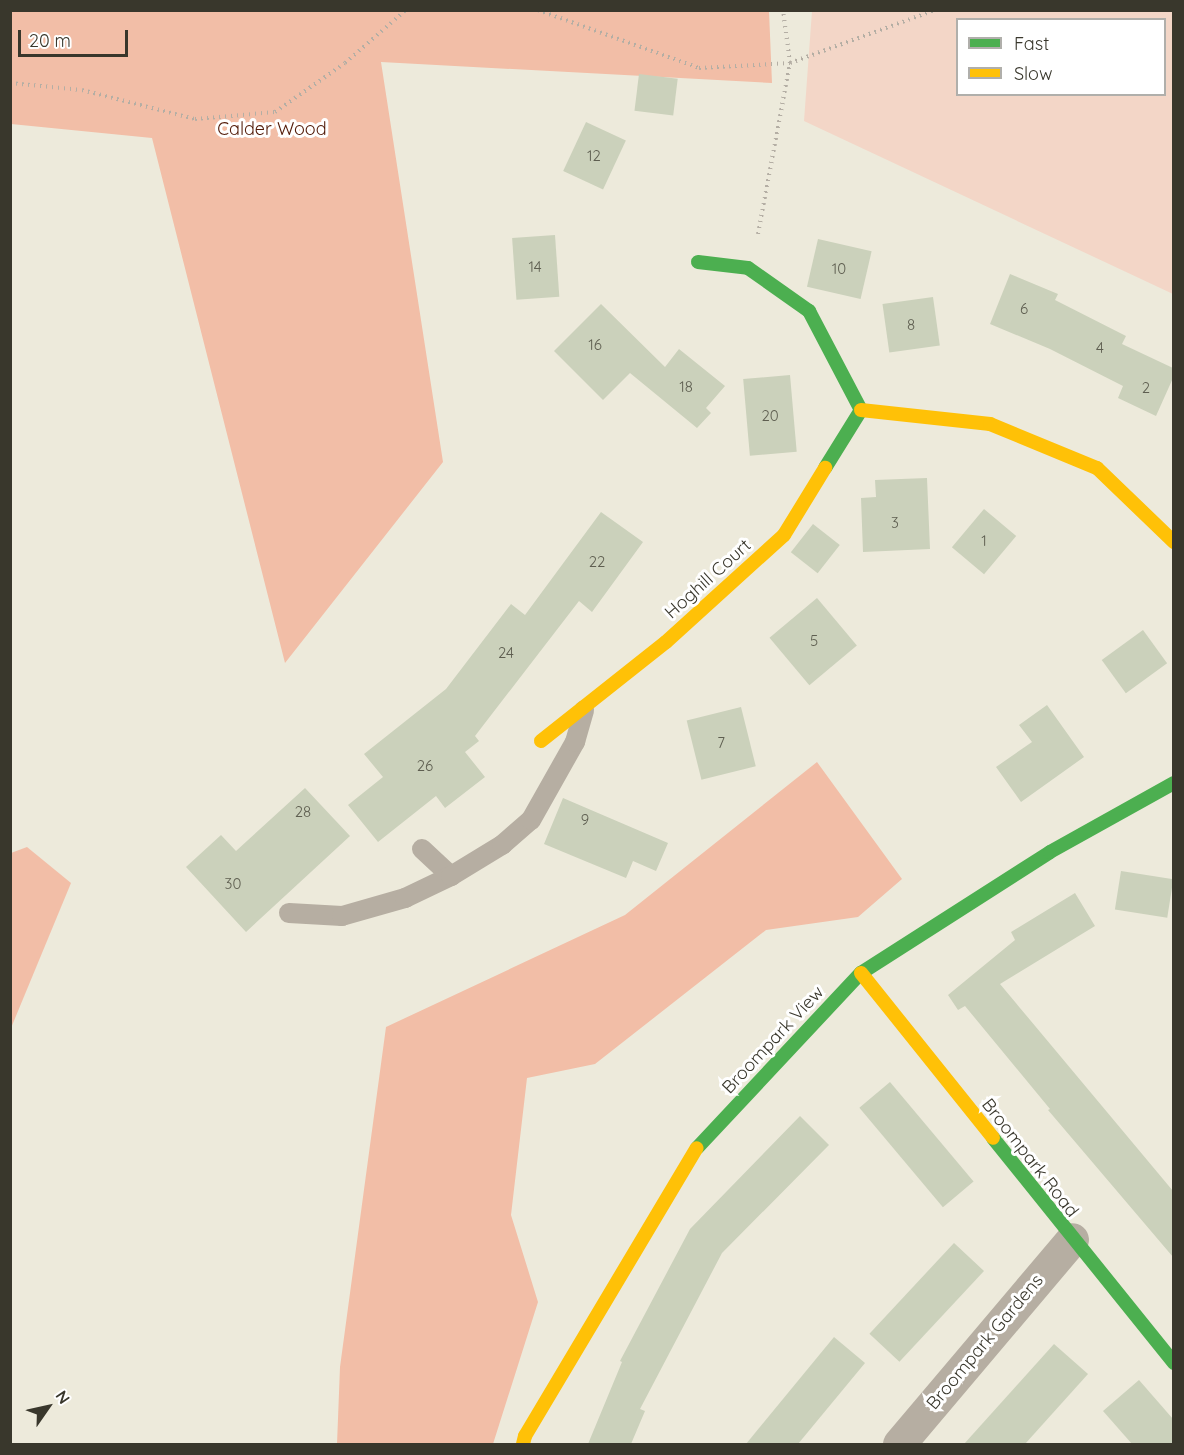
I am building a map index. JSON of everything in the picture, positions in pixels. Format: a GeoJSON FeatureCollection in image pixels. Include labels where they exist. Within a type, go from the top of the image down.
{"type":"FeatureCollection","features":[{"type":"Feature","properties":{"kind":"street"},"geometry":{"type":"LineString","coordinates":[[698,262],[748,268],[809,311],[861,410],[990,423],[1097,468],[1173,542]]}},
{"type":"Feature","properties":{"kind":"street","name":"Hoghill Court"},"geometry":{"type":"LineString","coordinates":[[541,741],[666,642],[784,535],[861,410]]}},
{"type":"Feature","properties":{"kind":"street","name":"Broompark View"},"geometry":{"type":"LineString","coordinates":[[523,1444],[525,1436],[702,1140],[861,973],[1050,852],[1173,783]]}},
{"type":"Feature","properties":{"kind":"street","name":"Broompark Road"},"geometry":{"type":"LineString","coordinates":[[861,973],[1173,1363]]}},
{"type":"Feature","properties":{"kind":"street","name":"Broompark Gardens"},"geometry":{"type":"LineString","coordinates":[[899,1444],[1072,1239]]}},
{"type":"Feature","properties":{"kind":"lane"},"geometry":{"type":"LineString","coordinates":[[289,913],[342,916],[405,898],[451,876],[502,844],[531,819],[575,742],[585,707]]}},
{"type":"Feature","properties":{"kind":"lane"},"geometry":{"type":"LineString","coordinates":[[422,849],[451,876]]}},
{"type":"Feature","properties":{"kind":"path"},"geometry":{"type":"LineString","coordinates":[[10,82],[82,90],[195,119],[275,112],[345,63],[406,10]]}},
{"type":"Feature","properties":{"kind":"path"},"geometry":{"type":"LineString","coordinates":[[538,10],[699,68],[790,63],[935,10]]}},
{"type":"Feature","properties":{"kind":"path"},"geometry":{"type":"LineString","coordinates":[[748,268],[761,223],[790,63],[783,10]]}},
{"type":"Feature","properties":{"kind":"shaded area"},"geometry":{"type":"Polygon","coordinates":[[[812,11],[1173,11],[1173,294],[804,121],[812,11]]]}},
{"type":"Feature","properties":{"kind":"green space","name":"Calder Wood"},"geometry":{"type":"Polygon","coordinates":[[[10,11],[769,11],[772,83],[381,62],[443,462],[285,663],[152,138],[11,124],[10,11]]]}},
{"type":"Feature","properties":{"kind":"green space"},"geometry":{"type":"Polygon","coordinates":[[[817,762],[902,879],[858,917],[766,930],[595,1064],[527,1078],[511,1215],[538,1302],[493,1444],[337,1444],[340,1367],[386,1027],[625,915],[817,762]]]}},
{"type":"Feature","properties":{"kind":"green space"},"geometry":{"type":"Polygon","coordinates":[[[27,847],[71,883],[11,1028],[11,853],[27,847]]]}},
{"type":"Feature","properties":{"kind":"building"},"geometry":{"type":"Polygon","coordinates":[[[639,74],[678,79],[673,115],[634,111],[639,74]]]}},
{"type":"Feature","properties":{"kind":"building"},"geometry":{"type":"Polygon","coordinates":[[[586,122],[626,141],[603,190],[563,171],[586,122]]]}},
{"type":"Feature","properties":{"kind":"building"},"geometry":{"type":"Polygon","coordinates":[[[555,235],[559,297],[516,300],[512,238],[555,235]]]}},
{"type":"Feature","properties":{"kind":"building"},"geometry":{"type":"Polygon","coordinates":[[[818,239],[872,251],[861,299],[807,287],[818,239]]]}},
{"type":"Feature","properties":{"kind":"building"},"geometry":{"type":"Polygon","coordinates":[[[1010,274],[1058,294],[1055,300],[1126,336],[1122,344],[1173,368],[1173,378],[1156,416],[1118,398],[1123,386],[1050,349],[990,324],[1010,274]]]}},
{"type":"Feature","properties":{"kind":"building"},"geometry":{"type":"Polygon","coordinates":[[[933,297],[940,346],[889,353],[882,304],[933,297]]]}},
{"type":"Feature","properties":{"kind":"building"},"geometry":{"type":"Polygon","coordinates":[[[601,304],[665,367],[679,349],[725,386],[706,408],[711,413],[697,428],[630,373],[603,400],[554,351],[601,304]]]}},
{"type":"Feature","properties":{"kind":"building"},"geometry":{"type":"Polygon","coordinates":[[[790,375],[797,452],[750,456],[743,379],[790,375]]]}},
{"type":"Feature","properties":{"kind":"building"},"geometry":{"type":"Polygon","coordinates":[[[927,478],[930,549],[863,552],[861,498],[876,497],[875,480],[927,478]]]}},
{"type":"Feature","properties":{"kind":"building"},"geometry":{"type":"Polygon","coordinates":[[[984,509],[1016,536],[984,574],[952,547],[984,509]]]}},
{"type":"Feature","properties":{"kind":"building"},"geometry":{"type":"Polygon","coordinates":[[[601,512],[643,542],[592,612],[579,601],[475,736],[479,741],[465,752],[485,777],[445,808],[436,796],[378,842],[348,805],[383,777],[364,754],[446,689],[511,604],[525,615],[601,512]]]}},
{"type":"Feature","properties":{"kind":"building"},"geometry":{"type":"Polygon","coordinates":[[[813,524],[840,545],[818,573],[791,552],[813,524]]]}},
{"type":"Feature","properties":{"kind":"building"},"geometry":{"type":"Polygon","coordinates":[[[817,598],[857,645],[809,685],[770,638],[817,598]]]}},
{"type":"Feature","properties":{"kind":"building"},"geometry":{"type":"Polygon","coordinates":[[[1143,630],[1167,663],[1126,693],[1102,660],[1143,630]]]}},
{"type":"Feature","properties":{"kind":"building"},"geometry":{"type":"Polygon","coordinates":[[[1047,705],[1084,757],[1021,802],[996,767],[1032,742],[1019,725],[1047,705]]]}},
{"type":"Feature","properties":{"kind":"building"},"geometry":{"type":"Polygon","coordinates":[[[741,707],[756,766],[701,780],[687,721],[741,707]]]}},
{"type":"Feature","properties":{"kind":"building"},"geometry":{"type":"Polygon","coordinates":[[[305,788],[350,836],[246,932],[186,867],[221,835],[236,851],[305,788]]]}},
{"type":"Feature","properties":{"kind":"building"},"geometry":{"type":"Polygon","coordinates":[[[563,798],[668,843],[656,871],[633,861],[626,878],[544,844],[563,798]]]}},
{"type":"Feature","properties":{"kind":"building"},"geometry":{"type":"Polygon","coordinates":[[[1121,871],[1173,879],[1167,918],[1115,910],[1121,871]]]}},
{"type":"Feature","properties":{"kind":"building"},"geometry":{"type":"Polygon","coordinates":[[[1075,893],[1095,926],[1000,984],[1173,1191],[1173,1257],[1048,1110],[1050,1109],[965,1006],[958,1010],[948,995],[1015,940],[1011,932],[1075,893]]]}},
{"type":"Feature","properties":{"kind":"building"},"geometry":{"type":"Polygon","coordinates":[[[890,1082],[974,1182],[943,1207],[859,1108],[890,1082]]]}},
{"type":"Feature","properties":{"kind":"building"},"geometry":{"type":"Polygon","coordinates":[[[800,1116],[829,1145],[722,1253],[640,1409],[645,1411],[631,1444],[588,1444],[622,1362],[620,1361],[690,1229],[800,1116]]]}},
{"type":"Feature","properties":{"kind":"building"},"geometry":{"type":"Polygon","coordinates":[[[954,1243],[984,1271],[899,1362],[869,1334],[954,1243]]]}},
{"type":"Feature","properties":{"kind":"building"},"geometry":{"type":"Polygon","coordinates":[[[834,1337],[865,1363],[798,1444],[746,1444],[834,1337]]]}},
{"type":"Feature","properties":{"kind":"building"},"geometry":{"type":"Polygon","coordinates":[[[1054,1344],[1088,1374],[1025,1444],[964,1444],[1054,1344]]]}},
{"type":"Feature","properties":{"kind":"building"},"geometry":{"type":"Polygon","coordinates":[[[1139,1380],[1173,1419],[1173,1444],[1132,1444],[1103,1411],[1139,1380]]]}},
{"type":"Feature","properties":{"kind":"traffic: fast"},"geometry":{"type":"LineString","coordinates":[[698,262],[748,268],[809,311],[861,410],[825,468]]}},
{"type":"Feature","properties":{"kind":"traffic: fast"},"geometry":{"type":"LineString","coordinates":[[697,1148],[861,973],[1050,852],[1174,783]]}},
{"type":"Feature","properties":{"kind":"traffic: fast"},"geometry":{"type":"LineString","coordinates":[[993,1138],[1174,1363]]}},
{"type":"Feature","properties":{"kind":"traffic: slow"},"geometry":{"type":"LineString","coordinates":[[861,410],[990,424],[1097,468],[1174,542]]}},
{"type":"Feature","properties":{"kind":"traffic: slow"},"geometry":{"type":"LineString","coordinates":[[541,741],[666,642],[784,535],[825,468]]}},
{"type":"Feature","properties":{"kind":"traffic: slow"},"geometry":{"type":"LineString","coordinates":[[861,973],[993,1138]]}},
{"type":"Feature","properties":{"kind":"traffic: slow"},"geometry":{"type":"LineString","coordinates":[[523,1444],[525,1436],[697,1148]]}}]}
